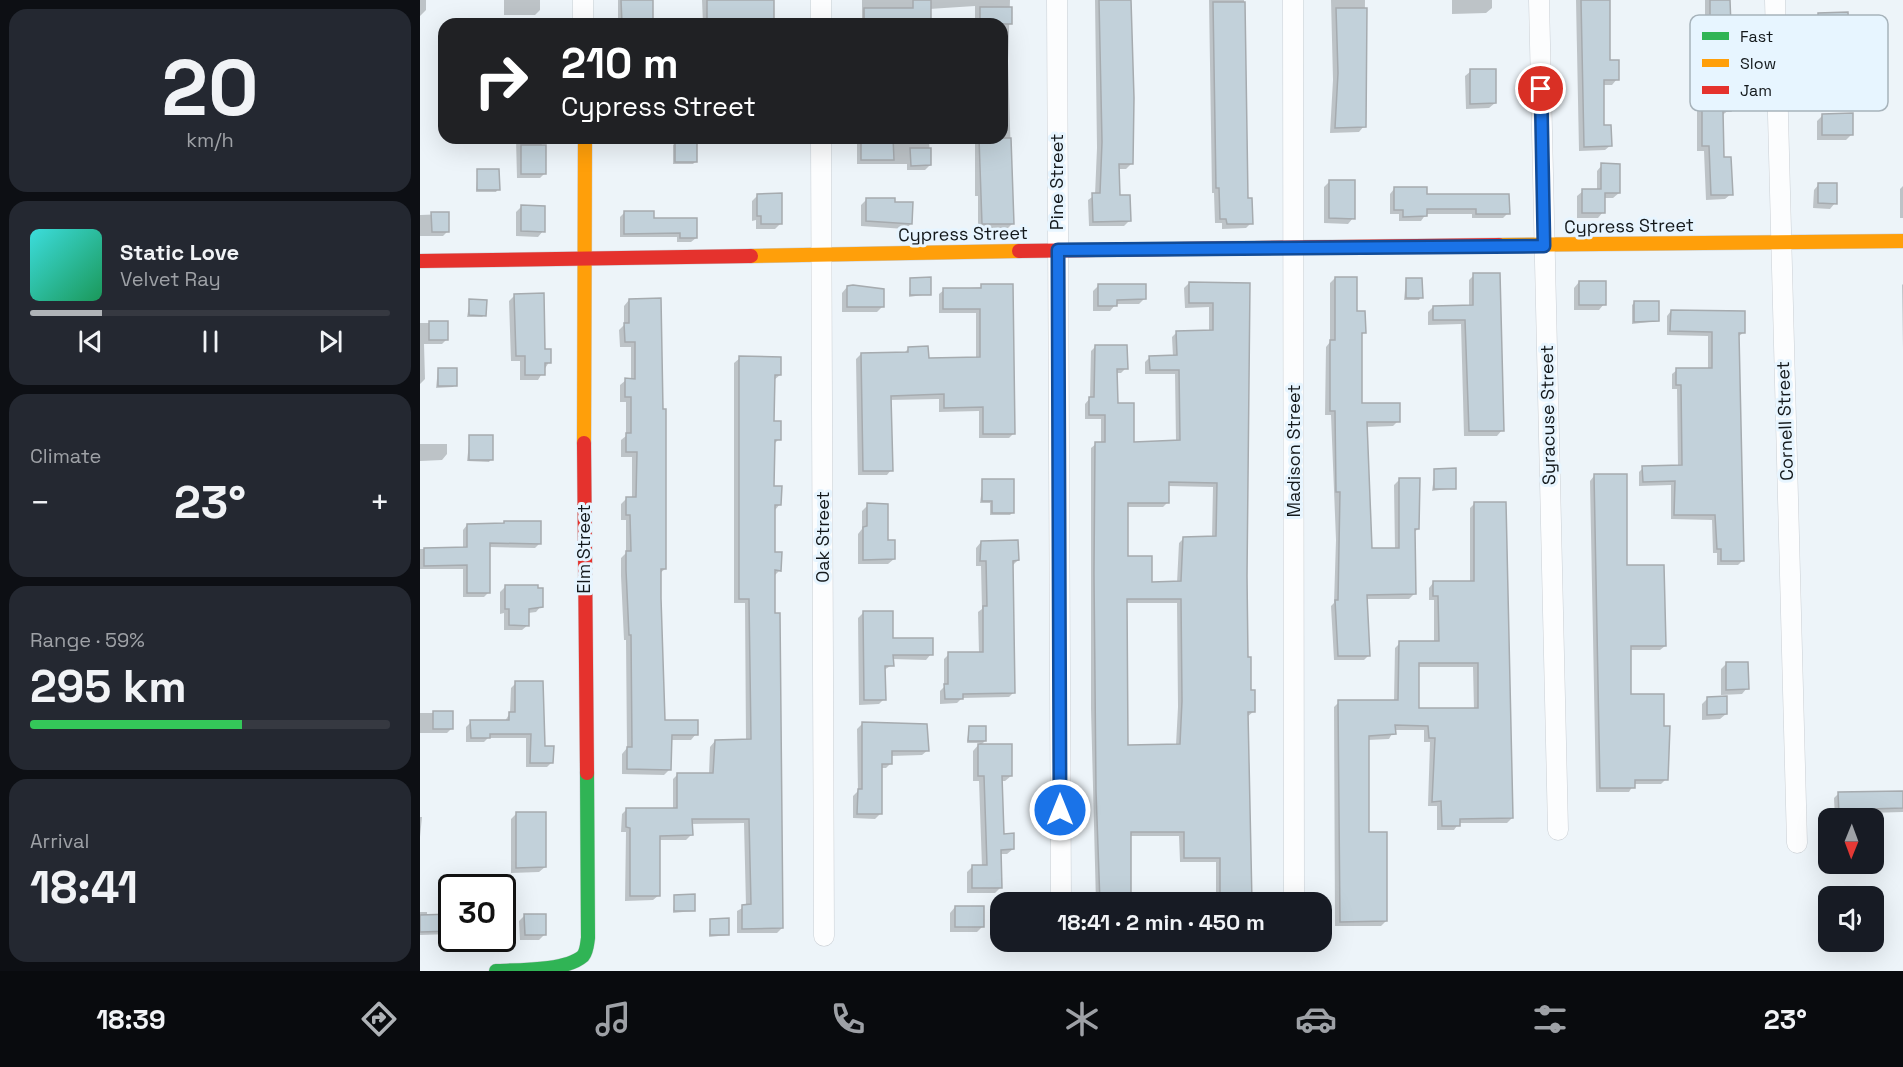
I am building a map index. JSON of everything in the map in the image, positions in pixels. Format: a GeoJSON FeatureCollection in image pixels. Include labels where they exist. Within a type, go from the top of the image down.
{"type":"FeatureCollection","features":[{"type":"Feature","properties":{"kind":"street"},"geometry":{"type":"LineString","coordinates":[[583,0],[584,18]]}},
{"type":"Feature","properties":{"kind":"street"},"geometry":{"type":"LineString","coordinates":[[821,0],[821,18]]}},
{"type":"Feature","properties":{"kind":"street","name":"Pine Street"},"geometry":{"type":"LineString","coordinates":[[1057,0],[1061,892]]}},
{"type":"Feature","properties":{"kind":"street","name":"Madison Street"},"geometry":{"type":"LineString","coordinates":[[1293,0],[1294,892]]}},
{"type":"Feature","properties":{"kind":"street","name":"Syracuse Street"},"geometry":{"type":"LineString","coordinates":[[1539,0],[1558,830]]}},
{"type":"Feature","properties":{"kind":"street","name":"Cornell Street"},"geometry":{"type":"LineString","coordinates":[[1775,0],[1775,15]]}},
{"type":"Feature","properties":{"kind":"street","name":"Cornell Street"},"geometry":{"type":"LineString","coordinates":[[1779,111],[1783,242],[1781,315],[1797,843]]}},
{"type":"Feature","properties":{"kind":"street","name":"Elm Street"},"geometry":{"type":"LineString","coordinates":[[496,971],[560,969],[581,958],[588,938],[585,144]]}},
{"type":"Feature","properties":{"kind":"street","name":"Oak Street"},"geometry":{"type":"LineString","coordinates":[[821,144],[824,936]]}},
{"type":"Feature","properties":{"kind":"street","name":"Cypress Street"},"geometry":{"type":"LineString","coordinates":[[420,261],[1058,250],[1903,241]]}},
{"type":"Feature","properties":{"kind":"building"},"geometry":{"type":"Polygon","coordinates":[[[621,0],[653,0],[653,18],[622,18],[621,0]]]}},
{"type":"Feature","properties":{"kind":"building"},"geometry":{"type":"Polygon","coordinates":[[[707,0],[774,0],[774,18],[707,18],[707,0]]]}},
{"type":"Feature","properties":{"kind":"building"},"geometry":{"type":"Polygon","coordinates":[[[913,0],[931,0],[931,18],[864,18],[864,8],[913,8],[913,0]]]}},
{"type":"Feature","properties":{"kind":"building"},"geometry":{"type":"Polygon","coordinates":[[[1099,0],[1131,0],[1134,98],[1133,164],[1119,164],[1120,195],[1130,195],[1131,221],[1093,222],[1092,193],[1100,193],[1102,142],[1099,0]]]}},
{"type":"Feature","properties":{"kind":"building"},"geometry":{"type":"Polygon","coordinates":[[[1581,0],[1610,0],[1610,60],[1619,60],[1619,80],[1604,80],[1604,125],[1611,125],[1612,146],[1584,147],[1581,0]]]}},
{"type":"Feature","properties":{"kind":"building"},"geometry":{"type":"Polygon","coordinates":[[[1710,0],[1730,0],[1731,15],[1710,15],[1710,0]]]}},
{"type":"Feature","properties":{"kind":"building"},"geometry":{"type":"Polygon","coordinates":[[[1213,2],[1245,2],[1248,198],[1252,198],[1253,224],[1227,224],[1226,219],[1220,219],[1219,188],[1216,188],[1213,2]]]}},
{"type":"Feature","properties":{"kind":"building"},"geometry":{"type":"Polygon","coordinates":[[[980,7],[1012,7],[1012,24],[1008,24],[1008,18],[980,18],[980,7]]]}},
{"type":"Feature","properties":{"kind":"building"},"geometry":{"type":"Polygon","coordinates":[[[1336,8],[1367,8],[1366,127],[1335,128],[1338,73],[1336,8]]]}},
{"type":"Feature","properties":{"kind":"building"},"geometry":{"type":"Polygon","coordinates":[[[1848,12],[1848,15],[1818,15],[1818,13],[1848,12]]]}},
{"type":"Feature","properties":{"kind":"building"},"geometry":{"type":"Polygon","coordinates":[[[1470,69],[1496,69],[1496,103],[1470,104],[1470,69]]]}},
{"type":"Feature","properties":{"kind":"building"},"geometry":{"type":"Polygon","coordinates":[[[1702,111],[1723,111],[1724,157],[1731,157],[1733,195],[1711,195],[1709,146],[1702,146],[1702,111]]]}},
{"type":"Feature","properties":{"kind":"building"},"geometry":{"type":"Polygon","coordinates":[[[1853,113],[1853,135],[1822,135],[1822,114],[1853,113]]]}},
{"type":"Feature","properties":{"kind":"building"},"geometry":{"type":"Polygon","coordinates":[[[1008,138],[1011,138],[1014,224],[982,224],[979,144],[1008,144],[1008,138]]]}},
{"type":"Feature","properties":{"kind":"building"},"geometry":{"type":"Polygon","coordinates":[[[675,144],[697,144],[697,162],[675,162],[675,144]]]}},
{"type":"Feature","properties":{"kind":"building"},"geometry":{"type":"Polygon","coordinates":[[[861,144],[893,144],[894,160],[861,160],[861,144]]]}},
{"type":"Feature","properties":{"kind":"building"},"geometry":{"type":"Polygon","coordinates":[[[521,145],[546,145],[546,174],[521,174],[521,145]]]}},
{"type":"Feature","properties":{"kind":"building"},"geometry":{"type":"Polygon","coordinates":[[[910,148],[931,148],[931,165],[911,166],[910,148]]]}},
{"type":"Feature","properties":{"kind":"building"},"geometry":{"type":"Polygon","coordinates":[[[1601,163],[1620,164],[1620,193],[1605,193],[1605,213],[1582,213],[1582,189],[1601,189],[1601,163]]]}},
{"type":"Feature","properties":{"kind":"building"},"geometry":{"type":"Polygon","coordinates":[[[477,169],[499,169],[500,190],[477,190],[477,169]]]}},
{"type":"Feature","properties":{"kind":"building"},"geometry":{"type":"Polygon","coordinates":[[[1329,180],[1355,180],[1355,219],[1329,218],[1329,180]]]}},
{"type":"Feature","properties":{"kind":"building"},"geometry":{"type":"Polygon","coordinates":[[[1818,183],[1837,183],[1837,204],[1818,203],[1818,183]]]}},
{"type":"Feature","properties":{"kind":"building"},"geometry":{"type":"Polygon","coordinates":[[[1394,187],[1427,187],[1427,194],[1509,194],[1510,214],[1476,214],[1476,209],[1427,209],[1427,216],[1403,217],[1403,210],[1394,210],[1394,187]]]}},
{"type":"Feature","properties":{"kind":"building"},"geometry":{"type":"Polygon","coordinates":[[[782,193],[782,224],[761,224],[761,216],[757,216],[757,194],[782,193]]]}},
{"type":"Feature","properties":{"kind":"building"},"geometry":{"type":"Polygon","coordinates":[[[866,198],[895,198],[895,202],[913,202],[912,224],[866,221],[866,198]]]}},
{"type":"Feature","properties":{"kind":"building"},"geometry":{"type":"Polygon","coordinates":[[[521,205],[545,206],[545,232],[521,231],[521,205]]]}},
{"type":"Feature","properties":{"kind":"building"},"geometry":{"type":"Polygon","coordinates":[[[624,211],[654,211],[654,218],[697,218],[697,238],[680,238],[680,233],[624,234],[624,211]]]}},
{"type":"Feature","properties":{"kind":"building"},"geometry":{"type":"Polygon","coordinates":[[[431,212],[449,212],[449,232],[432,232],[431,212]]]}},
{"type":"Feature","properties":{"kind":"building"},"geometry":{"type":"Polygon","coordinates":[[[1473,273],[1500,273],[1504,431],[1469,431],[1465,320],[1433,320],[1433,306],[1473,305],[1473,273]]]}},
{"type":"Feature","properties":{"kind":"building"},"geometry":{"type":"Polygon","coordinates":[[[931,277],[931,295],[910,295],[910,278],[931,277]]]}},
{"type":"Feature","properties":{"kind":"building"},"geometry":{"type":"Polygon","coordinates":[[[1335,277],[1357,277],[1357,311],[1365,311],[1366,333],[1362,333],[1362,403],[1400,403],[1400,422],[1367,422],[1372,548],[1399,548],[1399,478],[1420,478],[1419,529],[1415,529],[1416,594],[1367,595],[1370,656],[1338,656],[1335,600],[1338,600],[1340,492],[1336,492],[1335,411],[1330,411],[1330,340],[1335,340],[1335,277]]]}},
{"type":"Feature","properties":{"kind":"building"},"geometry":{"type":"Polygon","coordinates":[[[1406,278],[1422,278],[1423,298],[1406,298],[1406,278]]]}},
{"type":"Feature","properties":{"kind":"building"},"geometry":{"type":"Polygon","coordinates":[[[1579,281],[1606,281],[1606,305],[1579,305],[1579,281]]]}},
{"type":"Feature","properties":{"kind":"building"},"geometry":{"type":"Polygon","coordinates":[[[1189,282],[1250,283],[1247,576],[1248,657],[1251,657],[1251,690],[1255,690],[1255,712],[1248,712],[1252,892],[1220,892],[1220,858],[1184,858],[1184,832],[1131,832],[1131,892],[1100,892],[1096,791],[1095,442],[1105,442],[1105,415],[1089,415],[1089,397],[1094,397],[1095,345],[1127,345],[1128,369],[1117,369],[1118,403],[1134,403],[1134,442],[1180,440],[1179,370],[1150,370],[1149,356],[1177,355],[1176,331],[1213,330],[1213,303],[1189,303],[1189,282]],[[1169,482],[1169,503],[1128,503],[1128,556],[1152,556],[1152,582],[1181,581],[1183,537],[1216,536],[1217,483],[1169,482]],[[1127,599],[1128,745],[1180,744],[1181,599],[1127,599]]]}},
{"type":"Feature","properties":{"kind":"building"},"geometry":{"type":"Polygon","coordinates":[[[981,284],[1013,284],[1015,434],[983,434],[983,407],[944,408],[944,394],[891,396],[893,471],[863,471],[861,353],[908,352],[908,347],[928,346],[929,358],[980,357],[980,309],[943,309],[943,288],[981,288],[981,284]]]}},
{"type":"Feature","properties":{"kind":"building"},"geometry":{"type":"Polygon","coordinates":[[[1098,284],[1146,284],[1146,299],[1117,300],[1117,306],[1098,306],[1098,284]]]}},
{"type":"Feature","properties":{"kind":"building"},"geometry":{"type":"Polygon","coordinates":[[[847,286],[884,289],[884,307],[847,307],[847,286]]]}},
{"type":"Feature","properties":{"kind":"building"},"geometry":{"type":"Polygon","coordinates":[[[544,293],[545,349],[551,349],[551,363],[545,363],[545,375],[525,375],[525,356],[516,356],[514,294],[544,293]]]}},
{"type":"Feature","properties":{"kind":"building"},"geometry":{"type":"Polygon","coordinates":[[[661,298],[663,409],[666,409],[666,569],[661,569],[665,720],[698,720],[698,735],[672,735],[671,770],[627,769],[627,747],[632,747],[631,635],[629,635],[626,570],[626,551],[631,551],[630,515],[626,515],[626,497],[636,497],[637,452],[626,452],[626,433],[631,433],[631,397],[625,397],[625,378],[635,379],[635,342],[625,342],[624,323],[629,323],[629,299],[661,298]]]}},
{"type":"Feature","properties":{"kind":"building"},"geometry":{"type":"Polygon","coordinates":[[[469,299],[487,300],[486,316],[469,315],[469,299]]]}},
{"type":"Feature","properties":{"kind":"building"},"geometry":{"type":"Polygon","coordinates":[[[1634,301],[1659,301],[1659,321],[1634,322],[1634,301]]]}},
{"type":"Feature","properties":{"kind":"building"},"geometry":{"type":"Polygon","coordinates":[[[1671,310],[1745,311],[1745,333],[1739,333],[1744,561],[1721,561],[1721,549],[1717,549],[1715,515],[1674,515],[1675,481],[1643,482],[1642,466],[1682,465],[1681,385],[1676,385],[1676,368],[1712,368],[1712,332],[1670,331],[1671,310]]]}},
{"type":"Feature","properties":{"kind":"building"},"geometry":{"type":"Polygon","coordinates":[[[429,321],[448,321],[448,340],[429,340],[429,321]]]}},
{"type":"Feature","properties":{"kind":"building"},"geometry":{"type":"Polygon","coordinates":[[[739,356],[781,357],[781,375],[775,375],[774,421],[781,421],[781,440],[775,440],[774,486],[782,486],[781,505],[775,505],[775,552],[782,552],[781,571],[775,570],[775,613],[780,613],[783,928],[742,929],[742,905],[751,904],[749,819],[692,819],[693,835],[660,836],[660,896],[630,896],[630,828],[626,827],[626,808],[677,808],[677,773],[713,773],[715,740],[751,739],[749,599],[739,599],[739,356]]]}},
{"type":"Feature","properties":{"kind":"building"},"geometry":{"type":"Polygon","coordinates":[[[438,368],[457,368],[457,386],[438,386],[438,368]]]}},
{"type":"Feature","properties":{"kind":"building"},"geometry":{"type":"Polygon","coordinates":[[[469,435],[493,435],[493,460],[469,460],[469,435]]]}},
{"type":"Feature","properties":{"kind":"building"},"geometry":{"type":"Polygon","coordinates":[[[1456,468],[1456,489],[1434,489],[1434,469],[1456,468]]]}},
{"type":"Feature","properties":{"kind":"building"},"geometry":{"type":"Polygon","coordinates":[[[1594,474],[1627,474],[1627,565],[1664,565],[1666,646],[1631,646],[1631,694],[1664,694],[1664,726],[1670,726],[1668,780],[1635,780],[1635,788],[1600,788],[1594,474]]]}},
{"type":"Feature","properties":{"kind":"building"},"geometry":{"type":"Polygon","coordinates":[[[982,479],[1014,479],[1014,513],[992,513],[992,501],[982,501],[982,479]]]}},
{"type":"Feature","properties":{"kind":"building"},"geometry":{"type":"Polygon","coordinates":[[[1474,502],[1506,502],[1513,818],[1460,819],[1460,826],[1442,826],[1441,801],[1432,802],[1435,738],[1429,738],[1428,726],[1395,725],[1396,734],[1369,736],[1369,832],[1387,832],[1387,921],[1340,922],[1338,700],[1398,700],[1399,641],[1439,641],[1438,596],[1433,596],[1433,581],[1474,581],[1474,502]],[[1419,663],[1419,708],[1478,708],[1478,663],[1419,663]]]}},
{"type":"Feature","properties":{"kind":"building"},"geometry":{"type":"Polygon","coordinates":[[[867,503],[888,504],[888,540],[895,540],[895,559],[863,560],[863,527],[867,526],[867,503]]]}},
{"type":"Feature","properties":{"kind":"building"},"geometry":{"type":"Polygon","coordinates":[[[504,521],[541,521],[541,544],[490,543],[490,593],[467,593],[467,565],[424,566],[424,548],[467,547],[467,524],[504,523],[504,521]]]}},
{"type":"Feature","properties":{"kind":"building"},"geometry":{"type":"Polygon","coordinates":[[[1018,540],[1019,560],[1013,561],[1015,693],[963,694],[963,699],[945,699],[944,684],[948,684],[948,652],[983,652],[983,606],[987,606],[986,561],[980,561],[981,541],[1018,540]]]}},
{"type":"Feature","properties":{"kind":"building"},"geometry":{"type":"Polygon","coordinates":[[[505,585],[538,585],[538,588],[543,588],[543,607],[529,609],[529,626],[509,625],[509,609],[505,609],[505,585]]]}},
{"type":"Feature","properties":{"kind":"building"},"geometry":{"type":"Polygon","coordinates":[[[863,611],[893,611],[893,638],[933,638],[933,655],[893,655],[894,666],[885,666],[886,700],[864,700],[863,611]]]}},
{"type":"Feature","properties":{"kind":"building"},"geometry":{"type":"Polygon","coordinates":[[[1726,662],[1748,662],[1749,689],[1726,690],[1726,662]]]}},
{"type":"Feature","properties":{"kind":"building"},"geometry":{"type":"Polygon","coordinates":[[[515,681],[543,681],[545,746],[554,746],[553,763],[530,763],[531,734],[490,734],[490,738],[471,738],[470,720],[509,720],[509,712],[515,712],[515,681]]]}},
{"type":"Feature","properties":{"kind":"building"},"geometry":{"type":"Polygon","coordinates":[[[1727,696],[1727,714],[1707,715],[1707,697],[1727,696]]]}},
{"type":"Feature","properties":{"kind":"building"},"geometry":{"type":"Polygon","coordinates":[[[433,711],[453,711],[453,729],[433,729],[433,711]]]}},
{"type":"Feature","properties":{"kind":"building"},"geometry":{"type":"Polygon","coordinates":[[[862,722],[927,724],[929,751],[892,751],[892,764],[882,764],[882,814],[857,814],[858,789],[862,789],[862,722]]]}},
{"type":"Feature","properties":{"kind":"building"},"geometry":{"type":"Polygon","coordinates":[[[969,726],[986,726],[986,741],[968,741],[969,726]]]}},
{"type":"Feature","properties":{"kind":"building"},"geometry":{"type":"Polygon","coordinates":[[[978,744],[1012,744],[1012,776],[1002,776],[1004,834],[1014,833],[1014,849],[1001,850],[1002,888],[972,888],[972,865],[987,865],[984,776],[978,776],[978,744]]]}},
{"type":"Feature","properties":{"kind":"building"},"geometry":{"type":"Polygon","coordinates":[[[1903,791],[1903,808],[1839,808],[1838,792],[1903,791]]]}},
{"type":"Feature","properties":{"kind":"building"},"geometry":{"type":"Polygon","coordinates":[[[516,812],[546,812],[546,867],[516,868],[516,812]]]}},
{"type":"Feature","properties":{"kind":"building"},"geometry":{"type":"Polygon","coordinates":[[[695,894],[695,911],[674,911],[674,895],[695,894]]]}},
{"type":"Feature","properties":{"kind":"building"},"geometry":{"type":"Polygon","coordinates":[[[955,906],[984,906],[984,927],[955,927],[955,906]]]}},
{"type":"Feature","properties":{"kind":"building"},"geometry":{"type":"Polygon","coordinates":[[[438,914],[438,931],[420,932],[420,915],[438,914]]]}},
{"type":"Feature","properties":{"kind":"building"},"geometry":{"type":"Polygon","coordinates":[[[524,914],[546,914],[546,935],[525,935],[524,914]]]}},
{"type":"Feature","properties":{"kind":"building"},"geometry":{"type":"Polygon","coordinates":[[[729,918],[729,935],[710,935],[710,919],[729,918]]]}},
{"type":"Feature","properties":{"kind":"traffic: fast"},"geometry":{"type":"LineString","coordinates":[[496,971],[530,970],[566,965],[583,956],[585,952],[588,938],[587,773]]}},
{"type":"Feature","properties":{"kind":"traffic: slow"},"geometry":{"type":"LineString","coordinates":[[584,443],[585,144]]}},
{"type":"Feature","properties":{"kind":"traffic: slow"},"geometry":{"type":"LineString","coordinates":[[1499,245],[1903,241]]}},
{"type":"Feature","properties":{"kind":"traffic: slow"},"geometry":{"type":"LineString","coordinates":[[751,256],[1019,251]]}},
{"type":"Feature","properties":{"kind":"traffic: jam"},"geometry":{"type":"LineString","coordinates":[[1019,251],[1499,245]]}},
{"type":"Feature","properties":{"kind":"traffic: jam"},"geometry":{"type":"LineString","coordinates":[[420,261],[751,256]]}},
{"type":"Feature","properties":{"kind":"traffic: jam"},"geometry":{"type":"LineString","coordinates":[[584,443],[587,773]]}},
{"type":"Feature","properties":{"kind":"route"},"geometry":{"type":"LineString","coordinates":[[1060,810],[1058,250],[1544,246],[1541,89]]}}]}
